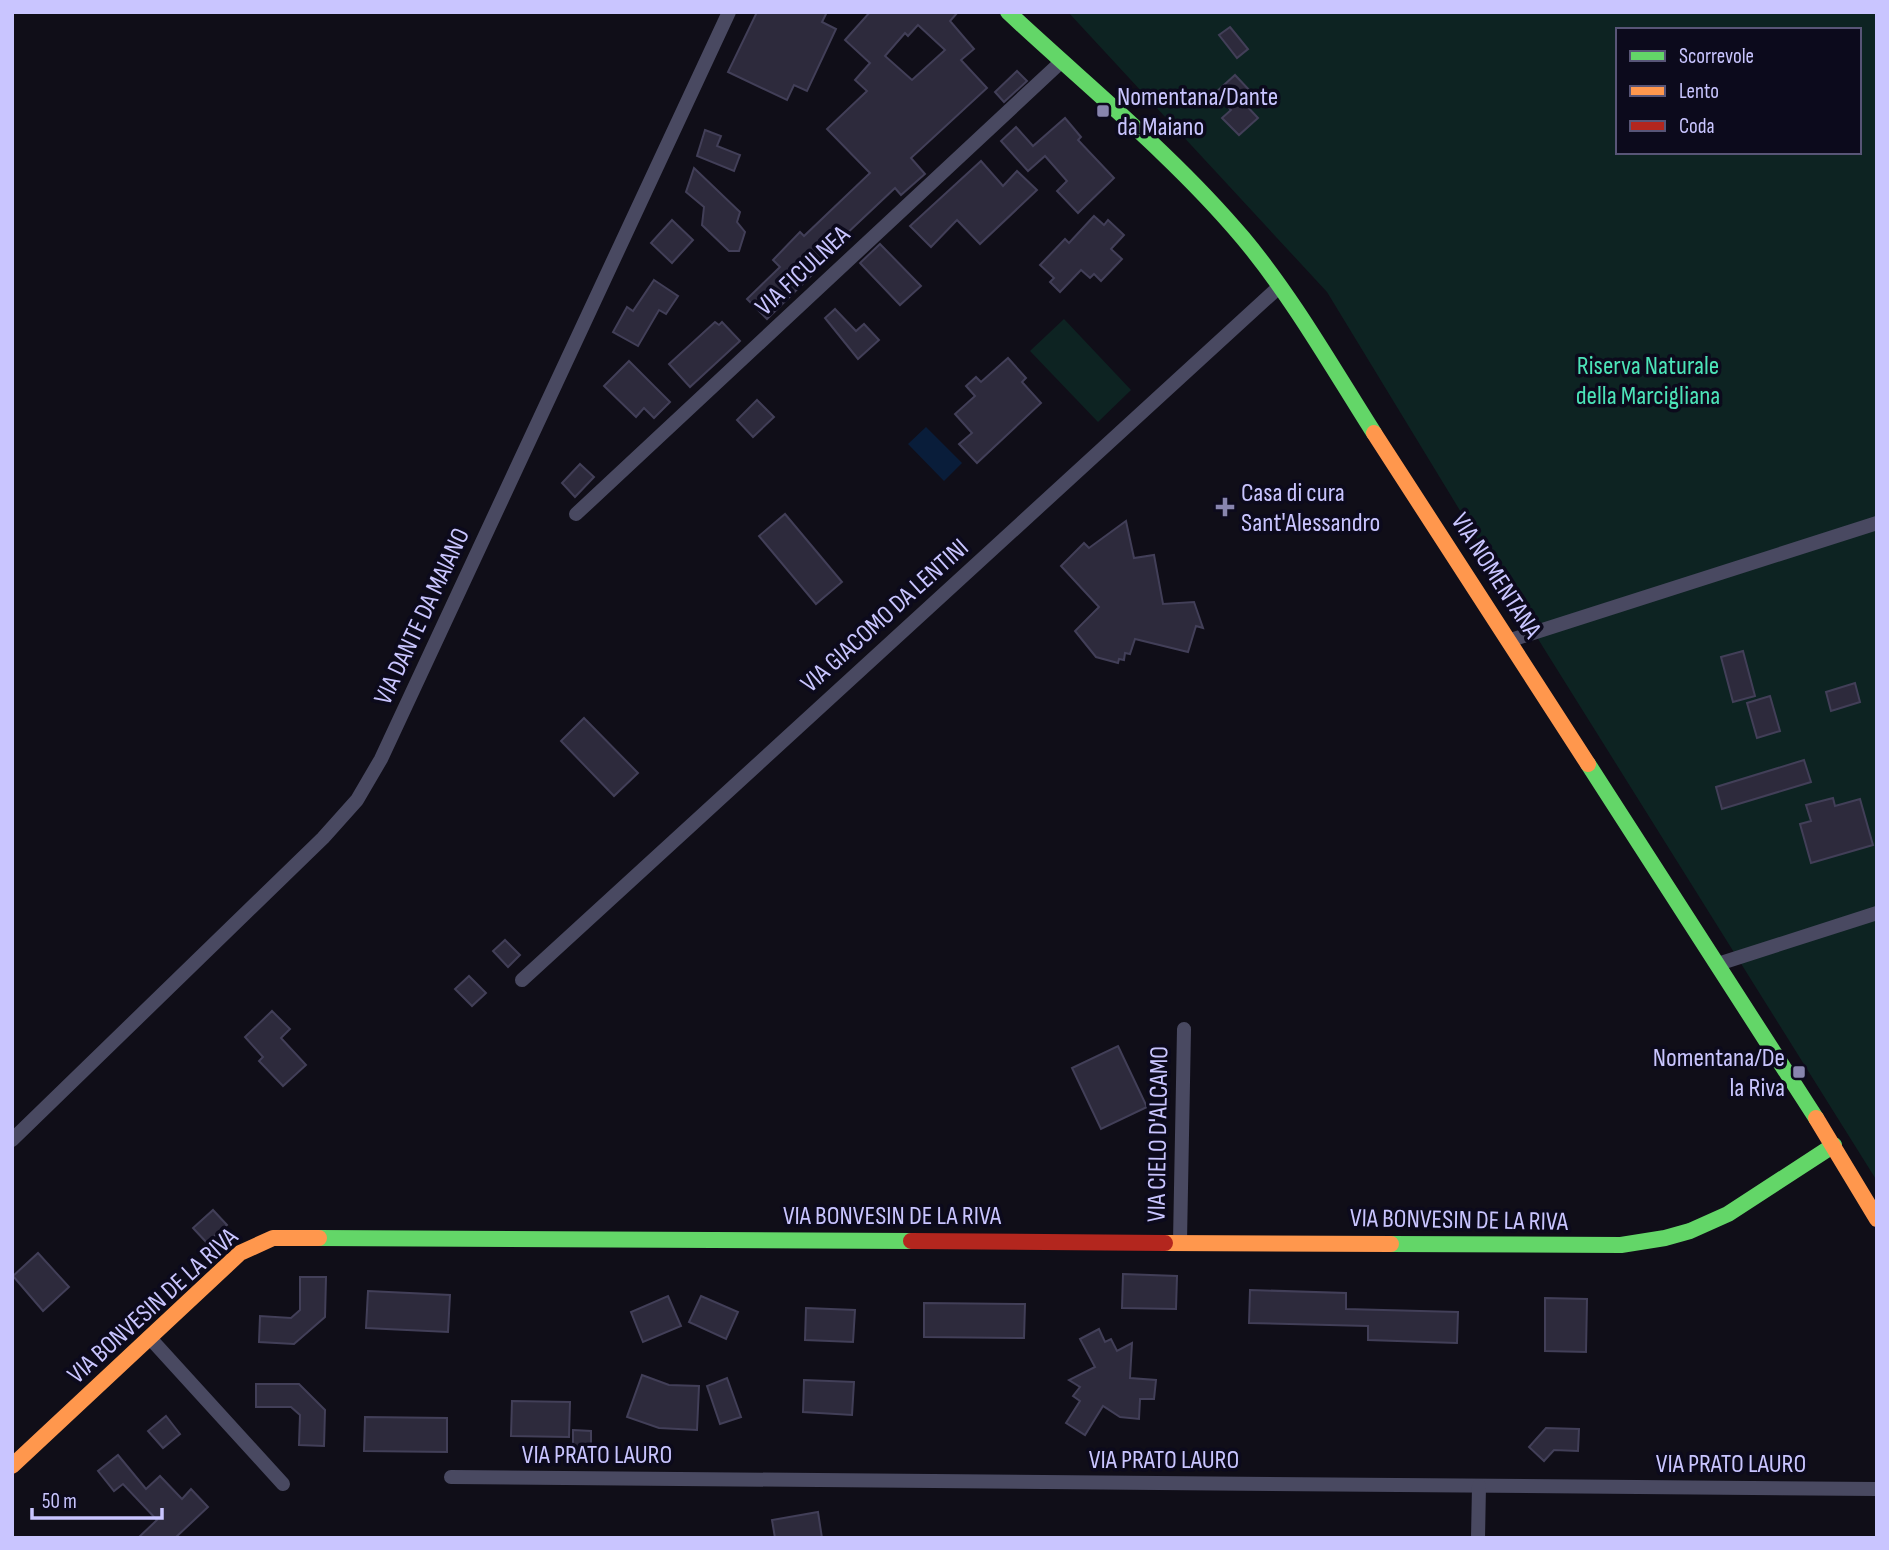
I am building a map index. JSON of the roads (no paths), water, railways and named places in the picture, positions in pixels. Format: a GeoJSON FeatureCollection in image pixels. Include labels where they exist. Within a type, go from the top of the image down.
{"type":"FeatureCollection","features":[{"type":"Feature","properties":{"kind":"street","name":"VIA DANTE DA MAIANO"},"geometry":{"type":"LineString","coordinates":[[12,1140],[323,838],[366,786],[387,747],[729,12]]}},
{"type":"Feature","properties":{"kind":"street","name":"VIA NOMENTANA"},"geometry":{"type":"LineString","coordinates":[[1008,12],[1191,180],[1240,233],[1280,286],[1511,640],[1834,1145],[1877,1219]]}},
{"type":"Feature","properties":{"kind":"street","name":"VIA FICULNEA"},"geometry":{"type":"LineString","coordinates":[[576,514],[1061,62]]}},
{"type":"Feature","properties":{"kind":"street","name":"VIA GIACOMO DA LENTINI"},"geometry":{"type":"LineString","coordinates":[[522,980],[1280,286]]}},
{"type":"Feature","properties":{"kind":"street"},"geometry":{"type":"LineString","coordinates":[[1511,640],[1877,523]]}},
{"type":"Feature","properties":{"kind":"street"},"geometry":{"type":"LineString","coordinates":[[1718,964],[1877,913]]}},
{"type":"Feature","properties":{"kind":"street","name":"VIA CIELO D'ALCAMO"},"geometry":{"type":"LineString","coordinates":[[1180,1241],[1184,1029]]}},
{"type":"Feature","properties":{"kind":"street","name":"VIA BONVESIN DE LA RIVA"},"geometry":{"type":"LineString","coordinates":[[12,1466],[240,1253],[273,1238],[1621,1245],[1660,1240],[1690,1231],[1720,1217],[1834,1145]]}},
{"type":"Feature","properties":{"kind":"street"},"geometry":{"type":"LineString","coordinates":[[149,1337],[282,1483]]}},
{"type":"Feature","properties":{"kind":"street","name":"VIA PRATO LAURO"},"geometry":{"type":"LineString","coordinates":[[451,1477],[1877,1489]]}},
{"type":"Feature","properties":{"kind":"street"},"geometry":{"type":"LineString","coordinates":[[1478,1538],[1479,1486]]}},
{"type":"Feature","properties":{"kind":"water"},"geometry":{"type":"Polygon","coordinates":[[[926,427],[962,463],[944,481],[908,444],[926,427]]]}},
{"type":"Feature","properties":{"kind":"place","name":"Nomentana/Dante da Maiano"},"geometry":{"type":"Point","coordinates":[1103,111]}},
{"type":"Feature","properties":{"kind":"place","name":"Casa di cura Sant'Alessandro"},"geometry":{"type":"Point","coordinates":[1225,507]}},
{"type":"Feature","properties":{"kind":"place","name":"Nomentana/De la Riva"},"geometry":{"type":"Point","coordinates":[1799,1072]}},
{"type":"Feature","properties":{"kind":"park label","name":"Riserva Naturale della Marcigliana"},"geometry":{"type":"Point","coordinates":[1648,380]}}]}
